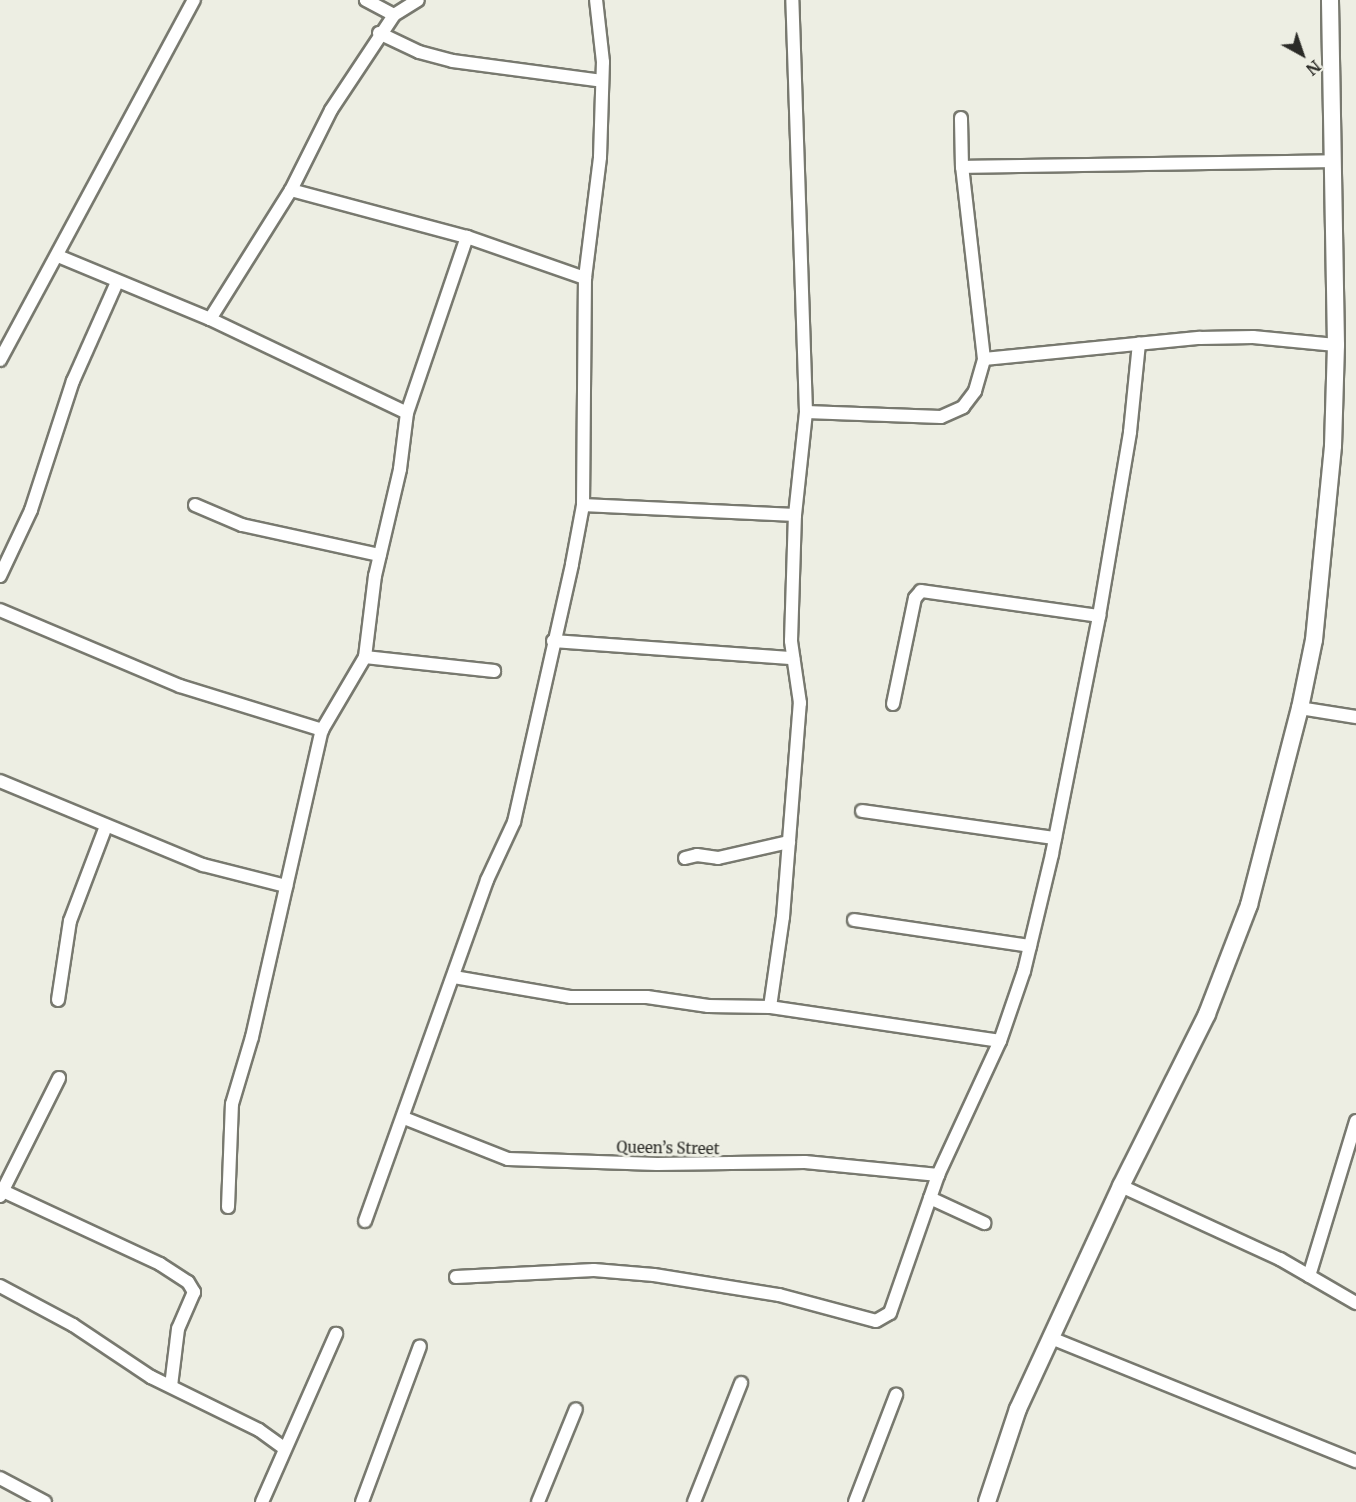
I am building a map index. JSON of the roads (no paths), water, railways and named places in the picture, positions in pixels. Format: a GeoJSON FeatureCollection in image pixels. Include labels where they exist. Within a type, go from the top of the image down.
{"type":"FeatureCollection","features":[{"type":"Feature","properties":{"kind":"street"},"geometry":{"type":"LineString","coordinates":[[0,360],[195,0]]}},
{"type":"Feature","properties":{"kind":"street"},"geometry":{"type":"LineString","coordinates":[[366,0],[394,15]]}},
{"type":"Feature","properties":{"kind":"street"},"geometry":{"type":"LineString","coordinates":[[210,319],[291,190],[331,110],[379,33],[394,15],[417,0]]}},
{"type":"Feature","properties":{"kind":"street"},"geometry":{"type":"LineString","coordinates":[[365,1221],[404,1118],[487,880],[514,822],[545,698],[553,641],[583,505],[585,278],[600,157],[602,81],[597,0]]}},
{"type":"Feature","properties":{"kind":"street"},"geometry":{"type":"LineString","coordinates":[[770,1007],[789,842],[800,703],[793,658],[795,515],[806,412],[792,0]]}},
{"type":"Feature","properties":{"kind":"street"},"geometry":{"type":"LineString","coordinates":[[987,1502],[1018,1409],[1121,1186],[1207,1014],[1249,905],[1300,708],[1321,583],[1333,446],[1336,345],[1330,161],[1330,0]]}},
{"type":"Feature","properties":{"kind":"street"},"geometry":{"type":"LineString","coordinates":[[379,33],[419,52],[453,61],[602,81]]}},
{"type":"Feature","properties":{"kind":"street"},"geometry":{"type":"LineString","coordinates":[[806,412],[941,417],[963,407],[975,391],[984,359],[962,167],[961,118]]}},
{"type":"Feature","properties":{"kind":"street"},"geometry":{"type":"LineString","coordinates":[[962,167],[1330,161]]}},
{"type":"Feature","properties":{"kind":"street"},"geometry":{"type":"LineString","coordinates":[[291,190],[467,237],[585,278]]}},
{"type":"Feature","properties":{"kind":"street"},"geometry":{"type":"LineString","coordinates":[[228,1207],[232,1104],[322,730],[365,657],[380,555],[400,469],[407,413],[467,237]]}},
{"type":"Feature","properties":{"kind":"street"},"geometry":{"type":"LineString","coordinates":[[58,256],[210,319],[407,413]]}},
{"type":"Feature","properties":{"kind":"street"},"geometry":{"type":"LineString","coordinates":[[0,576],[30,510],[73,381],[117,282]]}},
{"type":"Feature","properties":{"kind":"street"},"geometry":{"type":"LineString","coordinates":[[984,359],[1139,343],[1253,337],[1336,345]]}},
{"type":"Feature","properties":{"kind":"street"},"geometry":{"type":"LineString","coordinates":[[456,1277],[594,1270],[654,1275],[779,1295],[880,1320],[892,1307],[938,1175],[1000,1041],[1030,946],[1055,838],[1099,616],[1130,432],[1139,343]]}},
{"type":"Feature","properties":{"kind":"street"},"geometry":{"type":"LineString","coordinates":[[195,505],[242,525],[380,555]]}},
{"type":"Feature","properties":{"kind":"street"},"geometry":{"type":"LineString","coordinates":[[583,505],[795,515]]}},
{"type":"Feature","properties":{"kind":"street"},"geometry":{"type":"LineString","coordinates":[[893,704],[915,598],[921,591],[1099,616]]}},
{"type":"Feature","properties":{"kind":"street"},"geometry":{"type":"LineString","coordinates":[[0,610],[180,686],[322,730]]}},
{"type":"Feature","properties":{"kind":"street"},"geometry":{"type":"LineString","coordinates":[[553,641],[793,658]]}},
{"type":"Feature","properties":{"kind":"street"},"geometry":{"type":"LineString","coordinates":[[365,657],[494,671]]}},
{"type":"Feature","properties":{"kind":"street"},"geometry":{"type":"LineString","coordinates":[[1300,708],[1356,717]]}},
{"type":"Feature","properties":{"kind":"street"},"geometry":{"type":"LineString","coordinates":[[0,781],[202,865],[286,886]]}},
{"type":"Feature","properties":{"kind":"street"},"geometry":{"type":"LineString","coordinates":[[862,811],[1055,838]]}},
{"type":"Feature","properties":{"kind":"street"},"geometry":{"type":"LineString","coordinates":[[58,1000],[70,921],[106,826]]}},
{"type":"Feature","properties":{"kind":"street"},"geometry":{"type":"LineString","coordinates":[[684,858],[697,855],[718,858],[789,842]]}},
{"type":"Feature","properties":{"kind":"street"},"geometry":{"type":"LineString","coordinates":[[854,920],[1030,946]]}},
{"type":"Feature","properties":{"kind":"street"},"geometry":{"type":"LineString","coordinates":[[454,977],[571,997],[647,997],[708,1006],[770,1007],[1000,1041]]}},
{"type":"Feature","properties":{"kind":"street"},"geometry":{"type":"LineString","coordinates":[[59,1078],[2,1194],[160,1264],[188,1282],[194,1292],[178,1329],[171,1386]]}},
{"type":"Feature","properties":{"kind":"street","name":"Queen’s Street"},"geometry":{"type":"LineString","coordinates":[[404,1118],[508,1159],[657,1164],[805,1162],[938,1175]]}},
{"type":"Feature","properties":{"kind":"street"},"geometry":{"type":"LineString","coordinates":[[1309,1276],[1356,1121]]}},
{"type":"Feature","properties":{"kind":"street"},"geometry":{"type":"LineString","coordinates":[[1121,1186],[1309,1276],[1356,1303]]}},
{"type":"Feature","properties":{"kind":"street"},"geometry":{"type":"LineString","coordinates":[[930,1198],[984,1223]]}},
{"type":"Feature","properties":{"kind":"street"},"geometry":{"type":"LineString","coordinates":[[0,1286],[73,1324],[106,1350],[259,1430],[284,1448]]}},
{"type":"Feature","properties":{"kind":"street"},"geometry":{"type":"LineString","coordinates":[[262,1502],[336,1334]]}},
{"type":"Feature","properties":{"kind":"street"},"geometry":{"type":"LineString","coordinates":[[1051,1338],[1356,1461]]}},
{"type":"Feature","properties":{"kind":"street"},"geometry":{"type":"LineString","coordinates":[[362,1502],[420,1346]]}},
{"type":"Feature","properties":{"kind":"street"},"geometry":{"type":"LineString","coordinates":[[694,1502],[741,1383]]}},
{"type":"Feature","properties":{"kind":"street"},"geometry":{"type":"LineString","coordinates":[[855,1502],[896,1395]]}},
{"type":"Feature","properties":{"kind":"street"},"geometry":{"type":"LineString","coordinates":[[538,1502],[576,1409]]}},
{"type":"Feature","properties":{"kind":"street"},"geometry":{"type":"LineString","coordinates":[[0,1478],[45,1502]]}}]}
